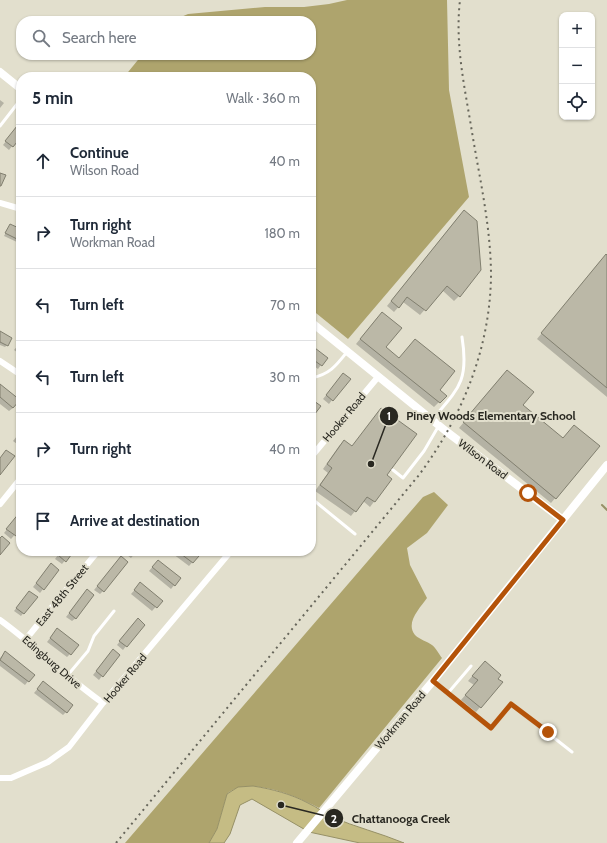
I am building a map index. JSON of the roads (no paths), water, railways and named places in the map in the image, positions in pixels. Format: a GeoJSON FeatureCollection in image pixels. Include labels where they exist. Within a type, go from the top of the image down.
{"type":"FeatureCollection","features":[{"type":"Feature","properties":{"kind":"street"},"geometry":{"type":"LineString","coordinates":[[0,72],[16,85]]}},
{"type":"Feature","properties":{"kind":"street"},"geometry":{"type":"LineString","coordinates":[[0,203],[16,208]]}},
{"type":"Feature","properties":{"kind":"street","name":"Wilson Road"},"geometry":{"type":"LineString","coordinates":[[316,326],[439,426],[563,520]]}},
{"type":"Feature","properties":{"kind":"street"},"geometry":{"type":"LineString","coordinates":[[0,361],[16,372]]}},
{"type":"Feature","properties":{"kind":"street","name":"Hooker Road"},"geometry":{"type":"LineString","coordinates":[[316,450],[378,377]]}},
{"type":"Feature","properties":{"kind":"street","name":"Workman Road"},"geometry":{"type":"LineString","coordinates":[[297,843],[433,681],[607,465]]}},
{"type":"Feature","properties":{"kind":"street"},"geometry":{"type":"LineString","coordinates":[[0,504],[16,484]]}},
{"type":"Feature","properties":{"kind":"street","name":"East 48th Street"},"geometry":{"type":"LineString","coordinates":[[26,638],[94,556]]}},
{"type":"Feature","properties":{"kind":"street","name":"Hooker Road"},"geometry":{"type":"LineString","coordinates":[[0,778],[11,778],[48,762],[69,747],[103,703],[228,556]]}},
{"type":"Feature","properties":{"kind":"street","name":"Edingburg Drive"},"geometry":{"type":"LineString","coordinates":[[0,620],[26,638],[67,676],[103,703]]}},
{"type":"Feature","properties":{"kind":"lane"},"geometry":{"type":"LineString","coordinates":[[0,126],[16,105]]}},
{"type":"Feature","properties":{"kind":"lane"},"geometry":{"type":"LineString","coordinates":[[432,420],[457,390],[462,377],[465,361],[462,337]]}},
{"type":"Feature","properties":{"kind":"lane"},"geometry":{"type":"LineString","coordinates":[[316,377],[322,376],[332,370],[347,352]]}},
{"type":"Feature","properties":{"kind":"lane"},"geometry":{"type":"LineString","coordinates":[[393,470],[403,478],[424,451],[439,426]]}},
{"type":"Feature","properties":{"kind":"lane"},"geometry":{"type":"LineString","coordinates":[[316,502],[355,534]]}},
{"type":"Feature","properties":{"kind":"lane"},"geometry":{"type":"LineString","coordinates":[[67,676],[88,651],[94,636],[114,611]]}},
{"type":"Feature","properties":{"kind":"lane"},"geometry":{"type":"LineString","coordinates":[[448,693],[471,666]]}},
{"type":"Feature","properties":{"kind":"lane"},"geometry":{"type":"LineString","coordinates":[[433,681],[491,728],[511,704],[572,752]]}},
{"type":"Feature","properties":{"kind":"waterway"},"geometry":{"type":"LineString","coordinates":[[602,505],[607,510]]}},
{"type":"Feature","properties":{"kind":"railway"},"geometry":{"type":"LineString","coordinates":[[116,843],[419,475],[448,430],[471,381],[485,330],[491,276],[487,220],[459,48],[460,0]]}},
{"type":"Feature","properties":{"kind":"place","name":"Piney Woods Elementary School"},"geometry":{"type":"Point","coordinates":[371,464]}},
{"type":"Feature","properties":{"kind":"place","name":"Chattanooga Creek"},"geometry":{"type":"Point","coordinates":[281,805]}}]}
